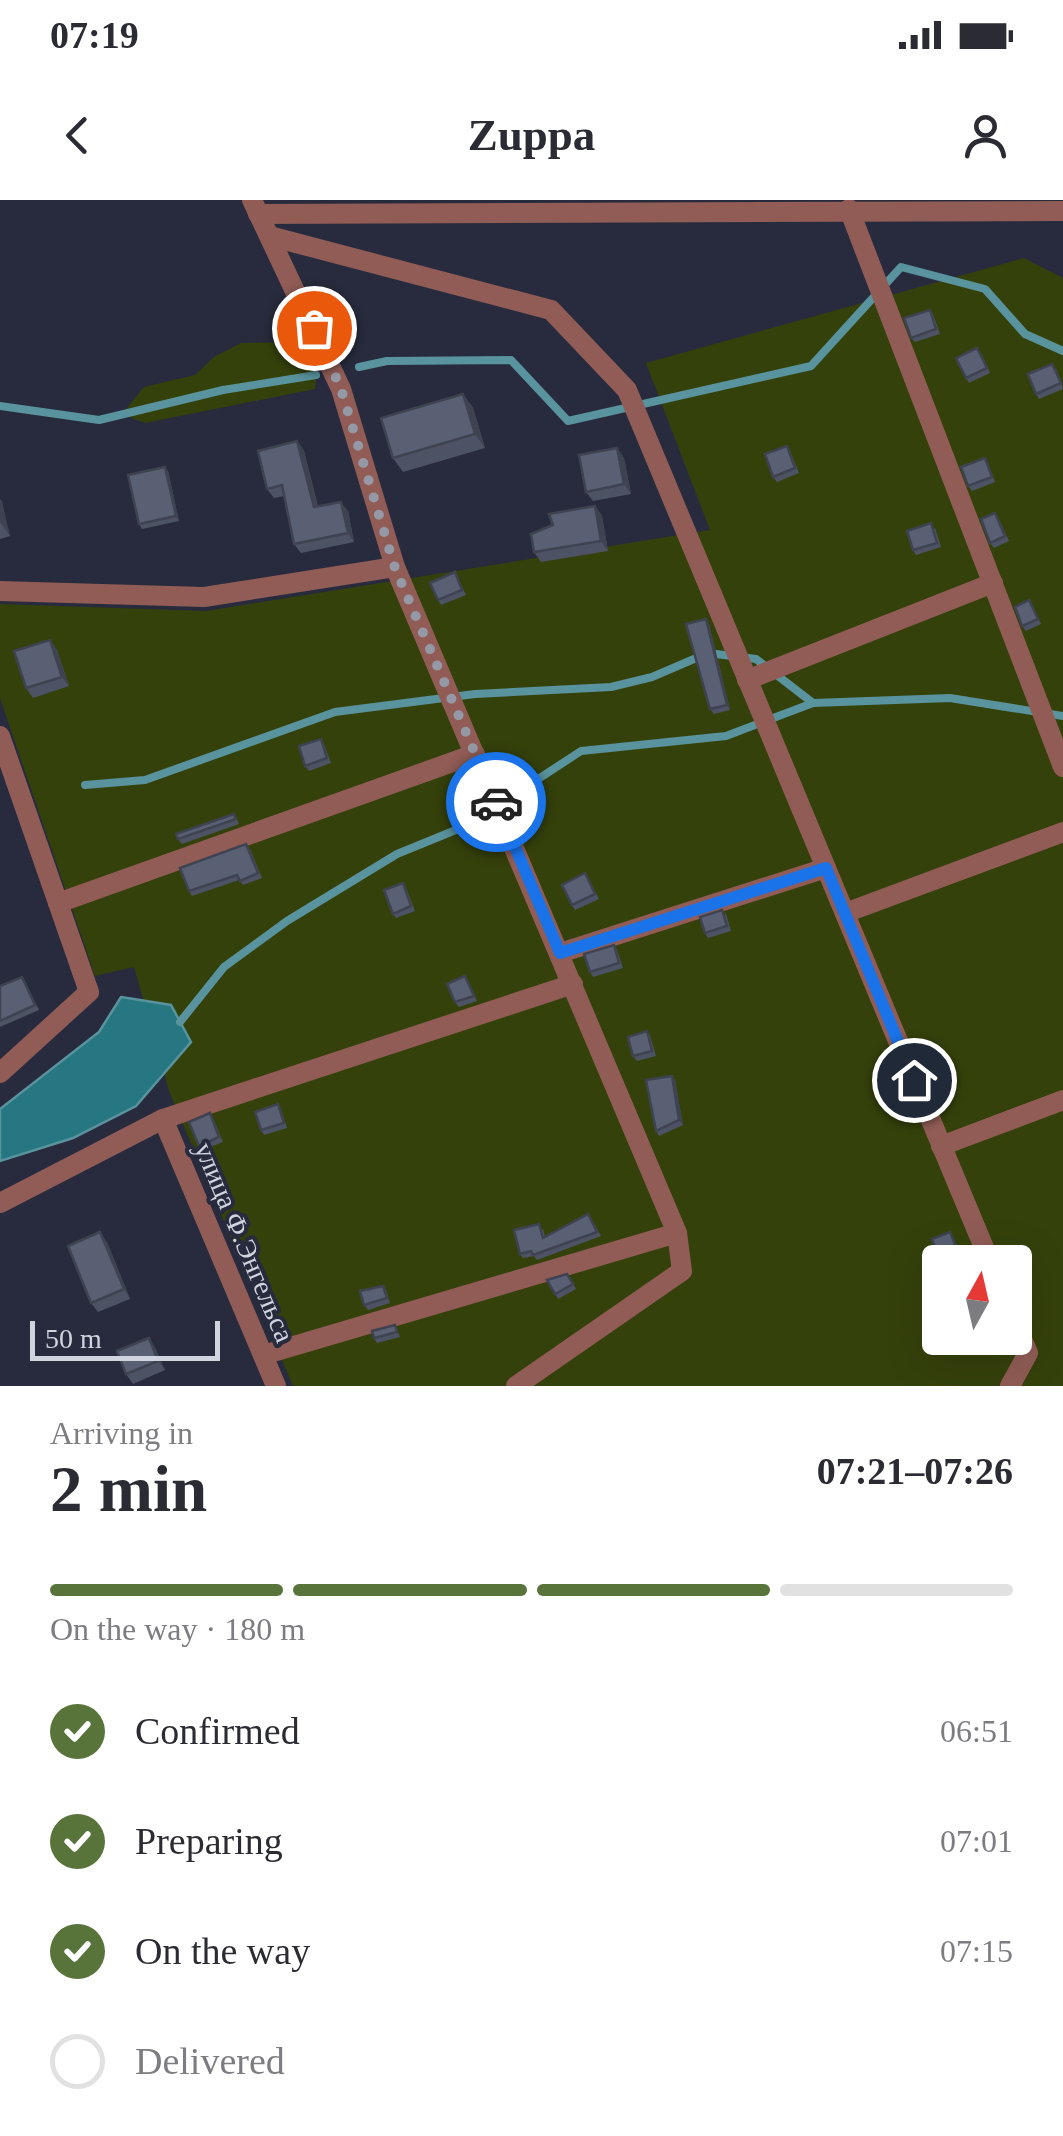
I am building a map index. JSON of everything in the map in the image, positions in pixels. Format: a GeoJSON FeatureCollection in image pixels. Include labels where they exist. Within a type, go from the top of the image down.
{"type":"FeatureCollection","features":[{"type":"Feature","properties":{"kind":"street"},"geometry":{"type":"LineString","coordinates":[[255,207],[1063,211]]}},
{"type":"Feature","properties":{"kind":"street"},"geometry":{"type":"LineString","coordinates":[[255,207],[273,237],[341,389],[395,568],[677,1233],[682,1271],[516,1386]]}},
{"type":"Feature","properties":{"kind":"street"},"geometry":{"type":"LineString","coordinates":[[849,209],[1063,766]]}},
{"type":"Feature","properties":{"kind":"street"},"geometry":{"type":"LineString","coordinates":[[273,237],[551,310],[626,390],[983,1245]]}},
{"type":"Feature","properties":{"kind":"street"},"geometry":{"type":"LineString","coordinates":[[0,591],[204,597],[395,568]]}},
{"type":"Feature","properties":{"kind":"street"},"geometry":{"type":"LineString","coordinates":[[747,680],[993,584]]}},
{"type":"Feature","properties":{"kind":"street"},"geometry":{"type":"LineString","coordinates":[[0,736],[89,992],[0,1073]]}},
{"type":"Feature","properties":{"kind":"street"},"geometry":{"type":"LineString","coordinates":[[58,903],[475,754]]}},
{"type":"Feature","properties":{"kind":"street"},"geometry":{"type":"LineString","coordinates":[[845,914],[1063,832]]}},
{"type":"Feature","properties":{"kind":"street"},"geometry":{"type":"LineString","coordinates":[[560,953],[826,868]]}},
{"type":"Feature","properties":{"kind":"street"},"geometry":{"type":"LineString","coordinates":[[0,1202],[163,1119],[573,984]]}},
{"type":"Feature","properties":{"kind":"street"},"geometry":{"type":"LineString","coordinates":[[942,1146],[1063,1100]]}},
{"type":"Feature","properties":{"kind":"street","name":"улица Ф.Энгельса"},"geometry":{"type":"LineString","coordinates":[[163,1119],[276,1386]]}},
{"type":"Feature","properties":{"kind":"street"},"geometry":{"type":"LineString","coordinates":[[263,1356],[677,1233]]}},
{"type":"Feature","properties":{"kind":"street"},"geometry":{"type":"LineString","coordinates":[[1010,1386],[1027,1355]]}},
{"type":"Feature","properties":{"kind":"shaded area"},"geometry":{"type":"Polygon","coordinates":[[[1024,258],[1063,278],[1063,1386],[293,1386],[169,1091],[134,967],[95,976],[0,698],[0,604],[206,611],[710,530],[646,363],[1024,258]]]}},
{"type":"Feature","properties":{"kind":"shaded area"},"geometry":{"type":"Polygon","coordinates":[[[286,342],[308,351],[316,375],[315,389],[145,423],[122,414],[144,387],[195,375],[214,357],[241,343],[286,342]]]}},
{"type":"Feature","properties":{"kind":"shaded area"},"geometry":{"type":"Polygon","coordinates":[[[121,997],[171,1005],[191,1042],[136,1106],[73,1138],[0,1161],[0,1109],[99,1032],[121,997]]]}},
{"type":"Feature","properties":{"kind":"building"},"geometry":{"type":"Polygon","coordinates":[[[930,310],[936,329],[911,338],[904,318],[930,310]]]}},
{"type":"Feature","properties":{"kind":"building"},"geometry":{"type":"Polygon","coordinates":[[[977,348],[987,368],[966,378],[956,358],[977,348]]]}},
{"type":"Feature","properties":{"kind":"building"},"geometry":{"type":"Polygon","coordinates":[[[1052,364],[1061,383],[1036,394],[1028,374],[1052,364]]]}},
{"type":"Feature","properties":{"kind":"building"},"geometry":{"type":"Polygon","coordinates":[[[463,394],[475,434],[393,458],[381,418],[463,394]]]}},
{"type":"Feature","properties":{"kind":"building"},"geometry":{"type":"Polygon","coordinates":[[[297,441],[314,507],[341,502],[348,533],[294,544],[282,485],[267,489],[258,451],[297,441]]]}},
{"type":"Feature","properties":{"kind":"building"},"geometry":{"type":"Polygon","coordinates":[[[787,446],[795,468],[773,477],[765,454],[787,446]]]}},
{"type":"Feature","properties":{"kind":"building"},"geometry":{"type":"Polygon","coordinates":[[[617,448],[624,484],[586,492],[579,455],[617,448]]]}},
{"type":"Feature","properties":{"kind":"building"},"geometry":{"type":"Polygon","coordinates":[[[985,458],[992,477],[968,486],[961,467],[985,458]]]}},
{"type":"Feature","properties":{"kind":"building"},"geometry":{"type":"Polygon","coordinates":[[[165,467],[176,516],[139,524],[128,475],[165,467]]]}},
{"type":"Feature","properties":{"kind":"building"},"geometry":{"type":"Polygon","coordinates":[[[595,506],[601,541],[534,552],[531,534],[553,525],[549,514],[595,506]]]}},
{"type":"Feature","properties":{"kind":"building"},"geometry":{"type":"Polygon","coordinates":[[[995,513],[1005,536],[990,543],[981,519],[995,513]]]}},
{"type":"Feature","properties":{"kind":"building"},"geometry":{"type":"Polygon","coordinates":[[[931,523],[937,543],[913,550],[907,531],[931,523]]]}},
{"type":"Feature","properties":{"kind":"building"},"geometry":{"type":"Polygon","coordinates":[[[455,572],[462,590],[438,600],[430,583],[455,572]]]}},
{"type":"Feature","properties":{"kind":"building"},"geometry":{"type":"Polygon","coordinates":[[[1029,600],[1038,619],[1022,626],[1015,607],[1029,600]]]}},
{"type":"Feature","properties":{"kind":"building"},"geometry":{"type":"Polygon","coordinates":[[[706,619],[727,705],[710,709],[686,624],[706,619]]]}},
{"type":"Feature","properties":{"kind":"building"},"geometry":{"type":"Polygon","coordinates":[[[50,640],[62,677],[26,688],[14,651],[50,640]]]}},
{"type":"Feature","properties":{"kind":"building"},"geometry":{"type":"Polygon","coordinates":[[[321,739],[327,758],[305,766],[299,746],[321,739]]]}},
{"type":"Feature","properties":{"kind":"building"},"geometry":{"type":"Polygon","coordinates":[[[234,814],[236,819],[178,839],[176,834],[234,814]]]}},
{"type":"Feature","properties":{"kind":"building"},"geometry":{"type":"Polygon","coordinates":[[[246,844],[258,873],[240,881],[237,875],[189,891],[180,868],[246,844]]]}},
{"type":"Feature","properties":{"kind":"building"},"geometry":{"type":"Polygon","coordinates":[[[585,873],[595,894],[572,905],[562,885],[585,873]]]}},
{"type":"Feature","properties":{"kind":"building"},"geometry":{"type":"Polygon","coordinates":[[[403,883],[411,906],[393,914],[384,890],[403,883]]]}},
{"type":"Feature","properties":{"kind":"building"},"geometry":{"type":"Polygon","coordinates":[[[722,910],[727,926],[705,933],[700,917],[722,910]]]}},
{"type":"Feature","properties":{"kind":"building"},"geometry":{"type":"Polygon","coordinates":[[[614,945],[619,963],[590,972],[584,954],[614,945]]]}},
{"type":"Feature","properties":{"kind":"building"},"geometry":{"type":"Polygon","coordinates":[[[465,976],[474,996],[455,1002],[447,984],[465,976]]]}},
{"type":"Feature","properties":{"kind":"building"},"geometry":{"type":"Polygon","coordinates":[[[22,977],[35,1005],[0,1021],[0,986],[22,977]]]}},
{"type":"Feature","properties":{"kind":"building"},"geometry":{"type":"Polygon","coordinates":[[[647,1031],[652,1051],[633,1056],[628,1037],[647,1031]]]}},
{"type":"Feature","properties":{"kind":"building"},"geometry":{"type":"Polygon","coordinates":[[[672,1076],[679,1120],[656,1131],[646,1080],[672,1076]]]}},
{"type":"Feature","properties":{"kind":"building"},"geometry":{"type":"Polygon","coordinates":[[[278,1104],[284,1123],[261,1130],[255,1112],[278,1104]]]}},
{"type":"Feature","properties":{"kind":"building"},"geometry":{"type":"Polygon","coordinates":[[[210,1113],[219,1137],[199,1146],[189,1122],[210,1113]]]}},
{"type":"Feature","properties":{"kind":"building"},"geometry":{"type":"Polygon","coordinates":[[[588,1214],[597,1232],[533,1255],[531,1251],[520,1254],[514,1230],[539,1224],[543,1238],[588,1214]]]}},
{"type":"Feature","properties":{"kind":"building"},"geometry":{"type":"Polygon","coordinates":[[[100,1232],[124,1289],[91,1303],[68,1246],[100,1232]]]}},
{"type":"Feature","properties":{"kind":"building"},"geometry":{"type":"Polygon","coordinates":[[[950,1232],[955,1245],[934,1245],[932,1239],[950,1232]]]}},
{"type":"Feature","properties":{"kind":"building"},"geometry":{"type":"Polygon","coordinates":[[[567,1274],[573,1284],[555,1294],[547,1280],[567,1274]]]}},
{"type":"Feature","properties":{"kind":"building"},"geometry":{"type":"Polygon","coordinates":[[[383,1286],[387,1298],[364,1305],[360,1291],[383,1286]]]}},
{"type":"Feature","properties":{"kind":"building"},"geometry":{"type":"Polygon","coordinates":[[[395,1325],[397,1332],[374,1338],[372,1331],[395,1325]]]}},
{"type":"Feature","properties":{"kind":"building"},"geometry":{"type":"Polygon","coordinates":[[[149,1338],[158,1361],[126,1374],[117,1351],[149,1338]]]}},
{"type":"Feature","properties":{"kind":"waterway"},"geometry":{"type":"LineString","coordinates":[[359,367],[387,361],[511,360],[568,421],[811,366],[901,267],[985,289],[1025,334],[1063,351]]}},
{"type":"Feature","properties":{"kind":"waterway"},"geometry":{"type":"LineString","coordinates":[[0,406],[99,420],[223,390],[316,375]]}},
{"type":"Feature","properties":{"kind":"waterway"},"geometry":{"type":"LineString","coordinates":[[85,785],[145,780],[335,712],[475,694],[611,687],[652,677],[708,653],[756,659],[813,703]]}},
{"type":"Feature","properties":{"kind":"waterway"},"geometry":{"type":"LineString","coordinates":[[180,1022],[224,967],[287,921],[397,854],[468,825],[581,751],[726,736],[813,703],[950,698],[1063,716]]}},
{"type":"Feature","properties":{"kind":"way so far"},"geometry":{"type":"LineString","coordinates":[[314,328],[341,389],[395,568],[496,802]]}},
{"type":"Feature","properties":{"kind":"route"},"geometry":{"type":"LineString","coordinates":[[496,802],[560,953],[826,868],[914,1080]]}}]}
